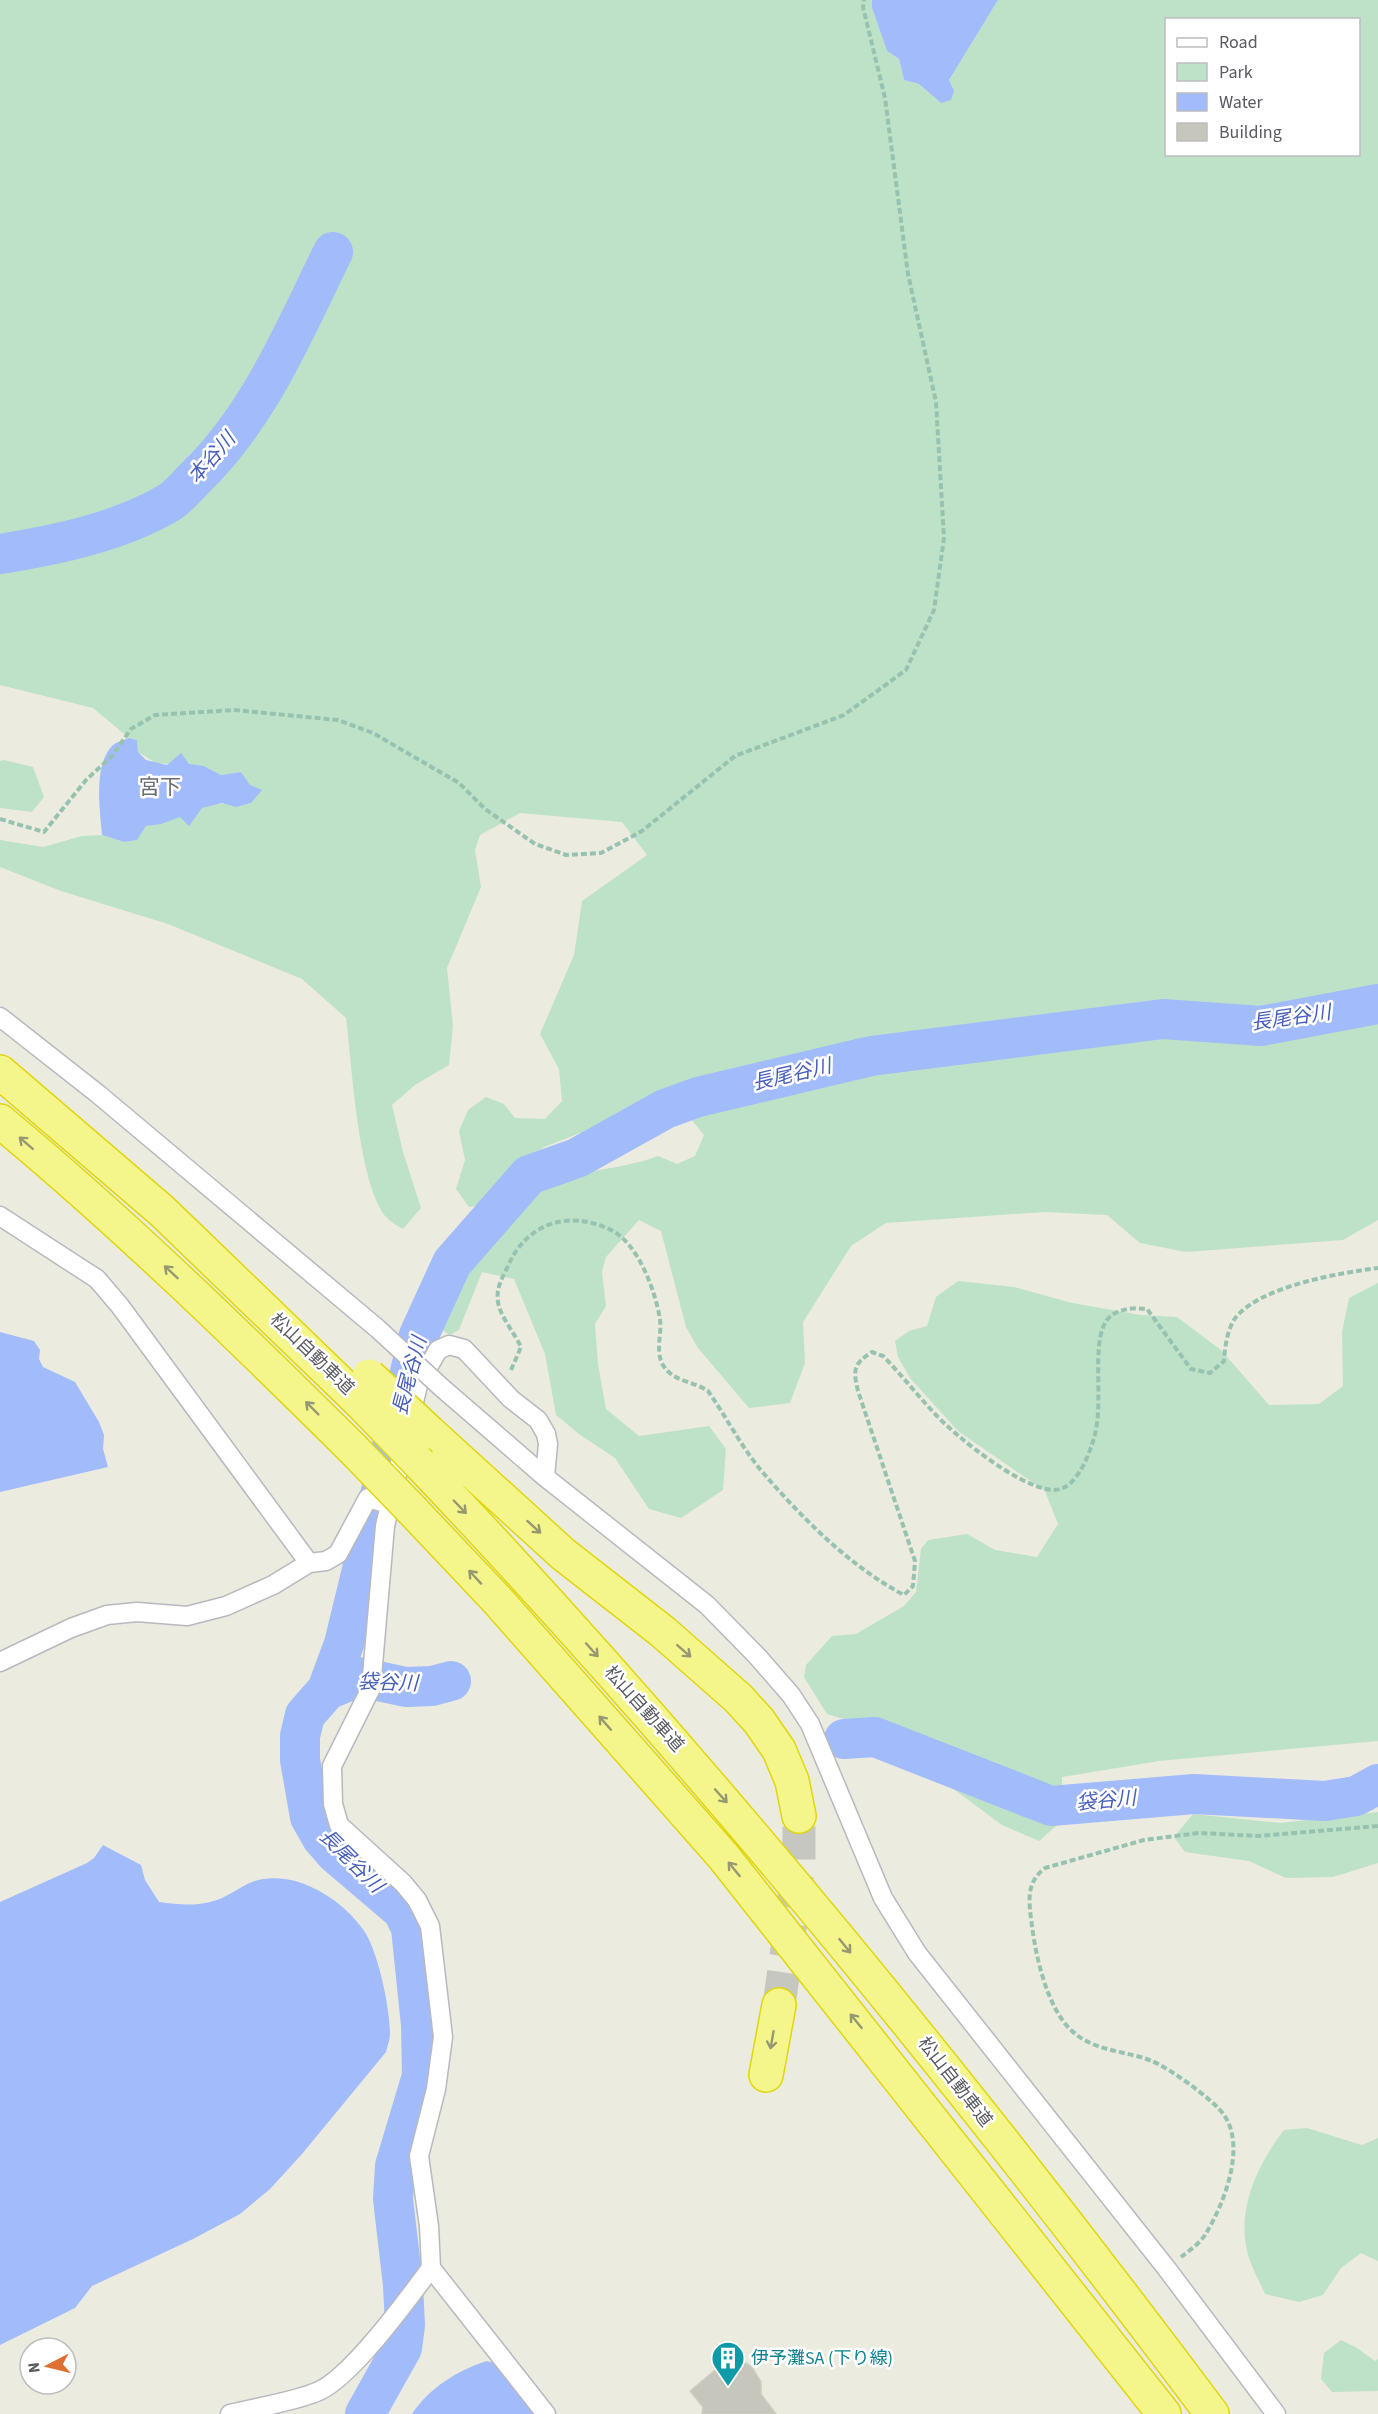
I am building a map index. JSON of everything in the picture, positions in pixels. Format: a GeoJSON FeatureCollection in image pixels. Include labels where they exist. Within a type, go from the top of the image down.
{"type":"FeatureCollection","features":[{"type":"Feature","properties":{"kind":"highway"},"geometry":{"type":"LineString","coordinates":[[0,1071],[182,1211],[273,1289],[365,1390],[429,1432],[563,1554],[663,1632],[738,1698],[759,1721],[779,1750],[792,1780],[799,1816]]}},
{"type":"Feature","properties":{"kind":"highway","name":"松山自動車道"},"geometry":{"type":"LineString","coordinates":[[0,1121],[214,1312],[353,1449],[401,1508],[499,1602],[723,1856],[1164,2414]]}},
{"type":"Feature","properties":{"kind":"highway","name":"松山自動車道"},"geometry":{"type":"LineString","coordinates":[[365,1390],[420,1464],[523,1573],[737,1814],[920,2037],[1212,2414]]}},
{"type":"Feature","properties":{"kind":"highway"},"geometry":{"type":"LineString","coordinates":[[766,2075],[779,2005]]}},
{"type":"Feature","properties":{"kind":"highway"},"geometry":{"type":"LineString","coordinates":[[887,2061],[941,2143],[1141,2414]]}},
{"type":"Feature","properties":{"kind":"street"},"geometry":{"type":"LineString","coordinates":[[0,1017],[98,1094],[378,1329],[544,1477],[706,1605],[757,1656],[791,1695],[810,1724],[883,1898],[917,1953],[1167,2269],[1276,2414]]}},
{"type":"Feature","properties":{"kind":"street"},"geometry":{"type":"LineString","coordinates":[[0,1216],[97,1279],[120,1306],[309,1563]]}},
{"type":"Feature","properties":{"kind":"street"},"geometry":{"type":"LineString","coordinates":[[544,1477],[546,1434],[538,1420],[511,1399],[464,1349],[449,1345],[438,1350],[418,1385],[401,1508],[373,1662],[371,1688],[332,1766],[333,1804],[339,1825],[403,1883],[417,1900],[430,1926],[443,2037],[436,2089],[419,2156],[429,2226],[431,2268],[546,2414]]}},
{"type":"Feature","properties":{"kind":"street"},"geometry":{"type":"LineString","coordinates":[[0,1662],[71,1628],[107,1615],[137,1612],[187,1616],[226,1606],[273,1585],[309,1563],[326,1561],[338,1554],[368,1498],[401,1508]]}},
{"type":"Feature","properties":{"kind":"street"},"geometry":{"type":"LineString","coordinates":[[230,2414],[320,2391],[346,2370],[403,2305],[431,2268]]}},
{"type":"Feature","properties":{"kind":"path"},"geometry":{"type":"LineString","coordinates":[[0,819],[44,832],[86,780],[112,756],[131,729],[155,715],[234,710],[338,720],[373,733],[459,783],[485,809],[535,844],[566,855],[601,853],[642,831],[735,756],[844,716],[906,670],[934,610],[944,538],[936,402],[908,274],[885,98],[863,7],[864,0]]}},
{"type":"Feature","properties":{"kind":"path"},"geometry":{"type":"LineString","coordinates":[[499,1384],[514,1365],[521,1347],[498,1305],[497,1289],[511,1258],[527,1236],[544,1226],[568,1220],[590,1222],[614,1231],[631,1247],[653,1288],[661,1322],[659,1357],[665,1370],[680,1379],[696,1383],[708,1391],[764,1474],[828,1541],[886,1586],[904,1595],[913,1586],[915,1561],[854,1373],[859,1361],[872,1352],[883,1356],[954,1432],[1007,1470],[1038,1487],[1054,1491],[1068,1486],[1078,1474],[1094,1438],[1099,1414],[1100,1340],[1103,1326],[1113,1314],[1124,1309],[1147,1309],[1191,1369],[1210,1372],[1224,1361],[1226,1345],[1235,1318],[1259,1299],[1313,1281],[1378,1268]]}},
{"type":"Feature","properties":{"kind":"path"},"geometry":{"type":"LineString","coordinates":[[1167,2269],[1204,2237],[1224,2195],[1233,2166],[1233,2137],[1225,2116],[1204,2096],[1152,2061],[1098,2048],[1071,2030],[1053,2002],[1040,1971],[1032,1926],[1030,1886],[1035,1875],[1045,1868],[1144,1840],[1200,1833],[1259,1836],[1378,1826]]}},
{"type":"Feature","properties":{"kind":"green space"},"geometry":{"type":"Polygon","coordinates":[[[0,0],[872,0],[872,8],[887,51],[899,59],[904,80],[919,84],[941,103],[949,80],[998,0],[1378,0],[1378,1220],[1343,1240],[1186,1252],[1140,1243],[1107,1215],[1045,1212],[886,1223],[851,1246],[803,1322],[805,1363],[790,1403],[749,1408],[698,1348],[686,1327],[661,1231],[639,1220],[606,1257],[602,1272],[606,1306],[595,1324],[598,1364],[606,1409],[639,1436],[709,1426],[726,1449],[723,1490],[681,1518],[649,1509],[615,1458],[579,1434],[556,1415],[545,1354],[514,1279],[482,1272],[459,1330],[450,1335],[433,1324],[439,1300],[455,1273],[505,1208],[525,1190],[556,1178],[625,1165],[658,1156],[677,1164],[695,1156],[704,1135],[691,1119],[663,1123],[624,1116],[544,1147],[517,1171],[492,1203],[469,1207],[456,1189],[465,1160],[459,1131],[468,1110],[486,1097],[504,1104],[515,1118],[545,1119],[562,1101],[559,1069],[540,1034],[574,955],[582,901],[647,855],[622,822],[520,813],[480,835],[475,850],[481,887],[447,968],[453,1026],[449,1065],[415,1085],[392,1105],[403,1152],[421,1208],[403,1229],[388,1219],[378,1204],[370,1181],[358,1124],[346,1018],[302,979],[168,924],[61,891],[0,867],[0,840],[43,847],[82,836],[102,835],[124,842],[137,840],[145,826],[164,822],[200,808],[219,804],[251,803],[250,785],[241,772],[221,775],[204,766],[156,763],[138,752],[137,740],[129,738],[93,708],[0,685],[0,0]]]}},
{"type":"Feature","properties":{"kind":"green space"},"geometry":{"type":"Polygon","coordinates":[[[0,761],[33,767],[44,797],[32,812],[0,808],[0,761]]]}},
{"type":"Feature","properties":{"kind":"green space"},"geometry":{"type":"Polygon","coordinates":[[[958,1281],[1014,1287],[1072,1303],[1141,1315],[1177,1317],[1221,1350],[1269,1405],[1319,1404],[1343,1386],[1342,1332],[1349,1298],[1378,1283],[1378,1741],[1159,1761],[1062,1777],[1062,1821],[1039,1841],[1002,1825],[920,1764],[885,1724],[827,1714],[804,1677],[806,1665],[832,1636],[856,1634],[904,1606],[916,1592],[921,1549],[928,1540],[967,1534],[995,1550],[1037,1557],[1058,1524],[1045,1491],[958,1431],[910,1378],[898,1357],[895,1341],[909,1331],[927,1326],[936,1297],[958,1281]]]}},
{"type":"Feature","properties":{"kind":"green space"},"geometry":{"type":"Polygon","coordinates":[[[1378,1812],[1378,1863],[1333,1877],[1286,1878],[1249,1861],[1185,1852],[1174,1837],[1193,1814],[1280,1823],[1378,1812]]]}},
{"type":"Feature","properties":{"kind":"green space"},"geometry":{"type":"Polygon","coordinates":[[[1307,2128],[1362,2145],[1378,2138],[1378,2261],[1361,2253],[1341,2268],[1323,2295],[1299,2302],[1265,2294],[1248,2255],[1245,2221],[1251,2189],[1274,2144],[1284,2130],[1307,2128]]]}},
{"type":"Feature","properties":{"kind":"green space"},"geometry":{"type":"Polygon","coordinates":[[[1341,2340],[1375,2361],[1378,2359],[1378,2391],[1332,2392],[1321,2379],[1324,2353],[1341,2340]]]}},
{"type":"Feature","properties":{"kind":"water"},"geometry":{"type":"Polygon","coordinates":[[[872,0],[998,0],[949,80],[954,91],[951,100],[941,103],[919,84],[904,80],[899,59],[887,51],[872,8],[872,0]]]}},
{"type":"Feature","properties":{"kind":"water"},"geometry":{"type":"Polygon","coordinates":[[[129,738],[137,740],[138,752],[146,760],[167,765],[181,753],[189,764],[204,766],[221,775],[241,772],[250,785],[262,790],[251,803],[236,807],[222,803],[202,808],[189,826],[180,817],[161,824],[146,826],[137,840],[124,842],[102,835],[99,789],[102,765],[112,746],[129,738]]]}},
{"type":"Feature","properties":{"kind":"water"},"geometry":{"type":"Polygon","coordinates":[[[0,1332],[34,1341],[40,1350],[39,1359],[43,1367],[75,1382],[99,1422],[104,1435],[103,1449],[108,1467],[0,1492],[0,1332]]]}},
{"type":"Feature","properties":{"kind":"water"},"geometry":{"type":"Polygon","coordinates":[[[103,1845],[141,1865],[145,1880],[159,1902],[206,1903],[263,1879],[291,1880],[318,1890],[343,1907],[368,1937],[378,1964],[385,1995],[390,2039],[386,2052],[302,2154],[270,2189],[240,2214],[193,2239],[92,2286],[75,2308],[0,2345],[0,1902],[94,1858],[103,1845]]]}},
{"type":"Feature","properties":{"kind":"water"},"geometry":{"type":"Polygon","coordinates":[[[487,2361],[498,2364],[536,2414],[412,2414],[427,2396],[445,2381],[465,2369],[487,2361]]]}},
{"type":"Feature","properties":{"kind":"building","name":"伊予灘SA (下り線)"},"geometry":{"type":"Polygon","coordinates":[[[740,2359],[752,2367],[761,2382],[761,2394],[776,2414],[702,2414],[703,2407],[690,2391],[727,2360],[740,2359]]]}},
{"type":"Feature","properties":{"kind":"waterway","name":"本谷川"},"geometry":{"type":"LineString","coordinates":[[0,554],[65,542],[109,529],[130,522],[177,497],[219,453],[257,399],[289,342],[333,252]]}},
{"type":"Feature","properties":{"kind":"waterway","name":"長尾谷川"},"geometry":{"type":"LineString","coordinates":[[365,2414],[402,2348],[405,2325],[403,2285],[393,2199],[395,2166],[422,2076],[421,2025],[411,1928],[403,1911],[335,1853],[322,1838],[310,1817],[300,1760],[300,1736],[305,1715],[327,1690],[344,1644],[419,1335],[452,1263],[529,1175],[577,1158],[665,1109],[698,1097],[871,1056],[1163,1019],[1261,1026],[1378,1004]]}},
{"type":"Feature","properties":{"kind":"waterway","name":"袋谷川"},"geometry":{"type":"LineString","coordinates":[[327,1690],[359,1677],[406,1687],[432,1686],[451,1681]]}},
{"type":"Feature","properties":{"kind":"waterway","name":"袋谷川"},"geometry":{"type":"LineString","coordinates":[[844,1739],[875,1737],[1051,1806],[1194,1794],[1325,1801],[1356,1796],[1378,1784]]}},
{"type":"Feature","properties":{"kind":"tunnel"},"geometry":{"type":"LineString","coordinates":[[779,2005],[799,1864],[799,1816]]}},
{"type":"Feature","properties":{"kind":"place","name":"伊予灘SA (下り線)"},"geometry":{"type":"Point","coordinates":[728,2387]}},
{"type":"Feature","properties":{"kind":"district","name":"宮下"},"geometry":{"type":"Point","coordinates":[160,787]}}]}
